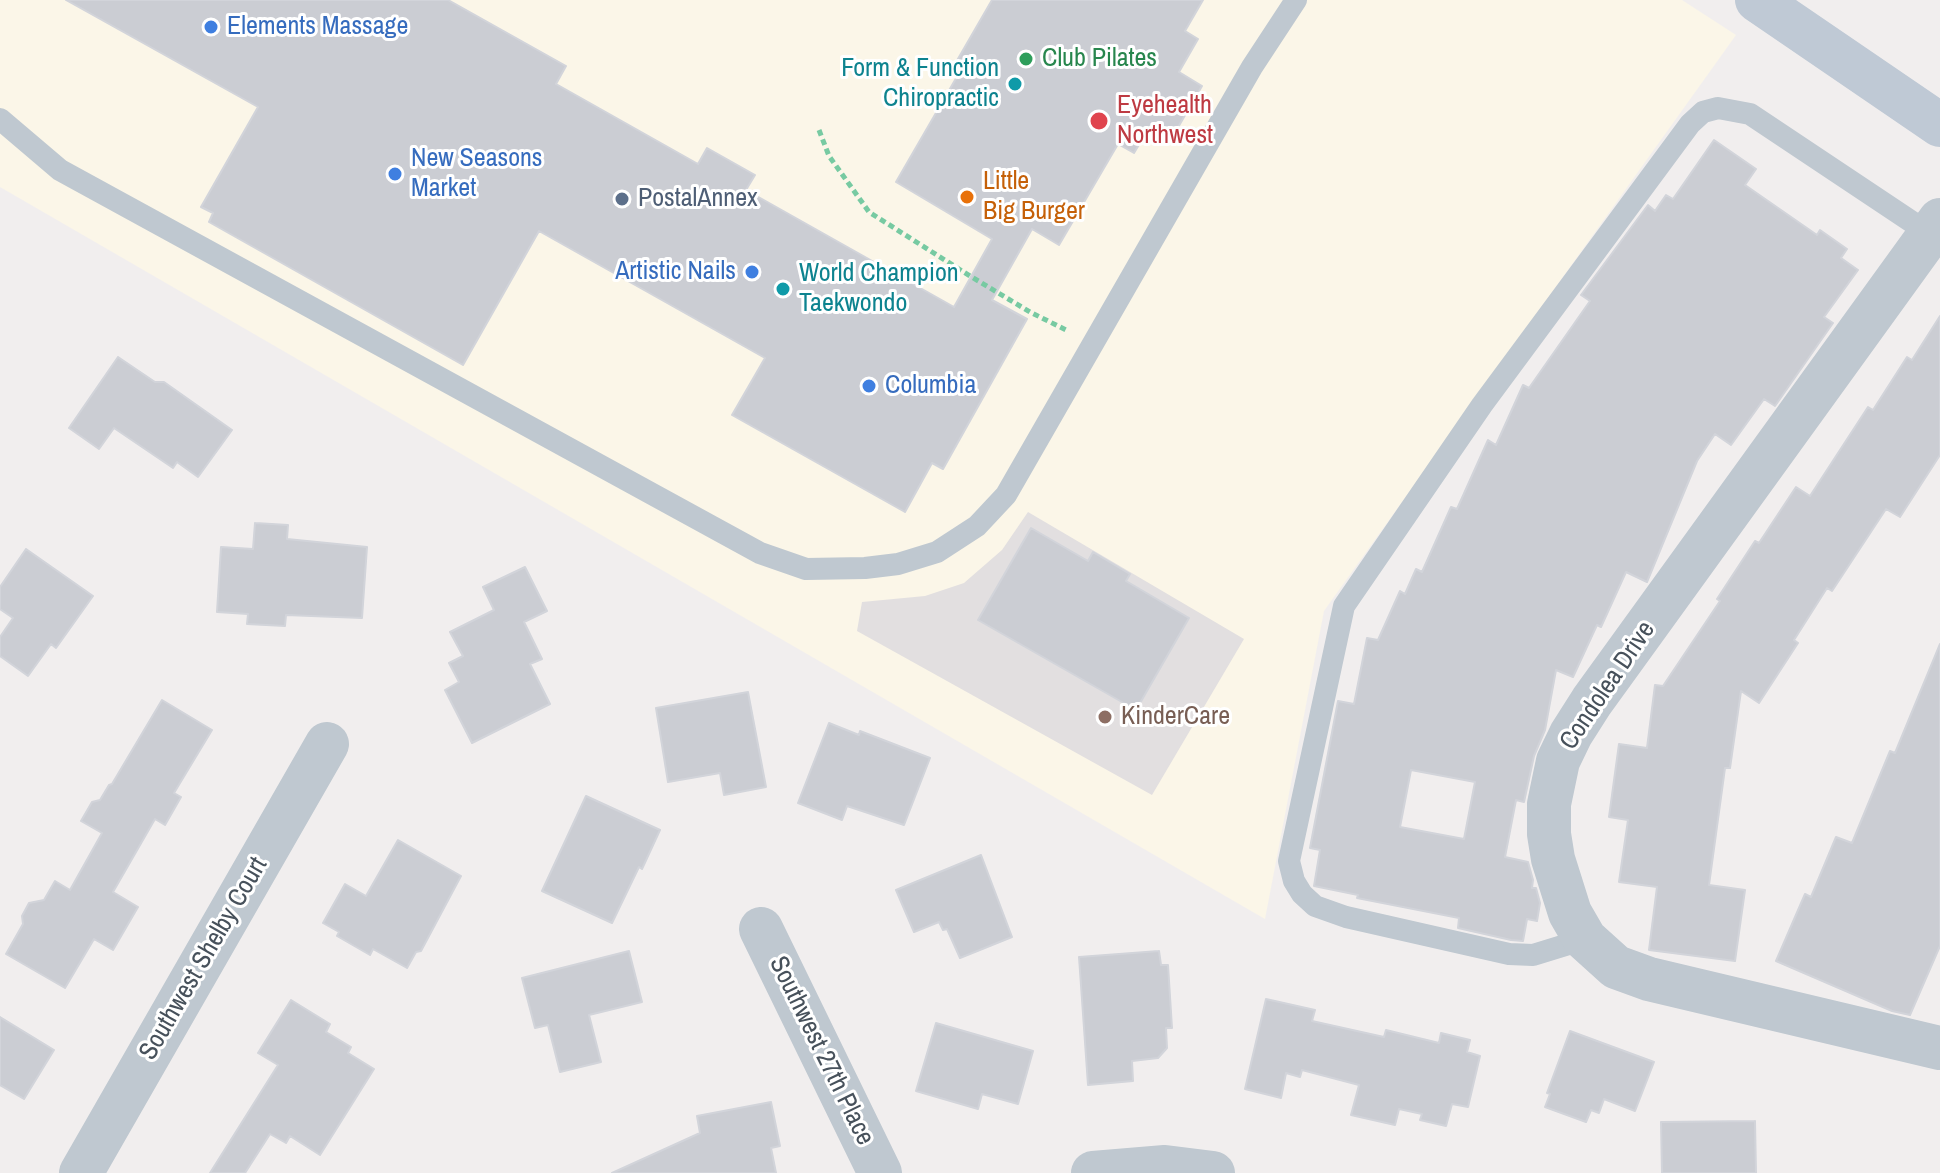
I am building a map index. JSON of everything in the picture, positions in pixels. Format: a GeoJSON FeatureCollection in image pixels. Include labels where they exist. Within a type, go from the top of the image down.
{"type":"FeatureCollection","features":[{"type":"Feature","properties":{"kind":"street"},"geometry":{"type":"LineString","coordinates":[[1757,0],[1940,125]]}},
{"type":"Feature","properties":{"kind":"street","name":"Condolea Drive"},"geometry":{"type":"LineString","coordinates":[[1937,232],[1592,701],[1558,761],[1549,804],[1549,834],[1562,891],[1585,939],[1616,967],[1649,979],[1940,1048]]}},
{"type":"Feature","properties":{"kind":"street","name":"Southwest Shelby Court"},"geometry":{"type":"LineString","coordinates":[[81,1173],[327,744]]}},
{"type":"Feature","properties":{"kind":"street","name":"Southwest 27th Place"},"geometry":{"type":"LineString","coordinates":[[761,929],[880,1173]]}},
{"type":"Feature","properties":{"kind":"street"},"geometry":{"type":"LineString","coordinates":[[1093,1173],[1165,1167],[1213,1173]]}},
{"type":"Feature","properties":{"kind":"lane"},"geometry":{"type":"LineString","coordinates":[[0,119],[60,170],[760,553],[806,569],[865,568],[898,564],[937,552],[977,526],[1006,495],[1252,67],[1296,0]]}},
{"type":"Feature","properties":{"kind":"lane"},"geometry":{"type":"LineString","coordinates":[[1585,939],[1533,955],[1509,954],[1346,917],[1315,906],[1302,894],[1294,881],[1289,861],[1344,606],[1482,405],[1690,124],[1703,112],[1718,108],[1750,114],[1937,232]]}},
{"type":"Feature","properties":{"kind":"path"},"geometry":{"type":"LineString","coordinates":[[819,130],[829,156],[869,212],[1030,312],[1095,341]]}},
{"type":"Feature","properties":{"kind":"shaded area"},"geometry":{"type":"Polygon","coordinates":[[[0,0],[1682,0],[1736,35],[1324,611],[1265,919],[0,187],[0,0]]]}},
{"type":"Feature","properties":{"kind":"shaded area","name":"KinderCare"},"geometry":{"type":"Polygon","coordinates":[[[1028,512],[1244,639],[1152,795],[857,631],[862,602],[925,596],[964,583],[1002,550],[1028,512]]]}},
{"type":"Feature","properties":{"kind":"building"},"geometry":{"type":"Polygon","coordinates":[[[66,0],[448,0],[566,66],[556,84],[698,164],[707,148],[755,175],[746,190],[954,307],[992,239],[896,182],[962,68],[955,64],[992,0],[1203,0],[1185,31],[1198,39],[1179,72],[1202,86],[1173,136],[1152,123],[1134,153],[1118,144],[1059,245],[1032,229],[992,300],[1027,319],[943,469],[932,463],[905,512],[732,415],[765,358],[539,231],[463,365],[209,222],[213,213],[201,207],[258,107],[66,0]]]}},
{"type":"Feature","properties":{"kind":"building"},"geometry":{"type":"Polygon","coordinates":[[[1714,140],[1756,169],[1745,185],[1817,235],[1820,230],[1847,249],[1841,258],[1858,270],[1824,317],[1833,323],[1775,406],[1764,399],[1731,445],[1715,434],[1697,461],[1647,582],[1626,572],[1601,627],[1597,625],[1573,677],[1556,670],[1545,730],[1534,756],[1524,802],[1516,800],[1505,857],[1528,862],[1532,888],[1536,888],[1540,903],[1537,921],[1527,919],[1523,941],[1511,940],[1458,928],[1459,918],[1357,898],[1358,895],[1314,886],[1320,850],[1310,848],[1338,701],[1354,704],[1367,638],[1378,640],[1400,591],[1405,594],[1416,569],[1422,572],[1451,507],[1457,509],[1488,440],[1496,445],[1523,385],[1529,388],[1590,301],[1581,295],[1648,205],[1655,211],[1666,195],[1673,199],[1714,140]],[[1411,770],[1400,827],[1464,839],[1475,782],[1411,770]]]}},
{"type":"Feature","properties":{"kind":"building"},"geometry":{"type":"Polygon","coordinates":[[[1940,316],[1940,455],[1900,517],[1886,509],[1832,591],[1827,588],[1794,640],[1798,643],[1759,703],[1741,691],[1730,768],[1725,768],[1709,885],[1745,890],[1735,961],[1649,950],[1657,887],[1619,882],[1628,820],[1609,817],[1619,744],[1647,748],[1655,685],[1663,686],[1720,601],[1717,599],[1755,541],[1759,543],[1796,487],[1810,496],[1868,407],[1873,410],[1907,357],[1912,360],[1940,316]]]}},
{"type":"Feature","properties":{"kind":"building"},"geometry":{"type":"Polygon","coordinates":[[[118,357],[155,382],[164,382],[232,430],[198,477],[177,462],[173,468],[114,428],[99,449],[69,428],[118,357]]]}},
{"type":"Feature","properties":{"kind":"building"},"geometry":{"type":"Polygon","coordinates":[[[255,523],[288,525],[287,539],[367,547],[362,618],[286,615],[285,626],[247,624],[248,614],[217,612],[221,547],[253,549],[255,523]]]}},
{"type":"Feature","properties":{"kind":"building"},"geometry":{"type":"Polygon","coordinates":[[[1031,528],[1088,561],[1093,552],[1130,574],[1126,581],[1189,618],[1136,710],[978,620],[1031,528]]]}},
{"type":"Feature","properties":{"kind":"building"},"geometry":{"type":"Polygon","coordinates":[[[26,549],[93,596],[56,648],[51,644],[28,676],[0,656],[0,637],[13,618],[0,609],[0,587],[26,549]]]}},
{"type":"Feature","properties":{"kind":"building"},"geometry":{"type":"Polygon","coordinates":[[[525,567],[547,611],[524,622],[542,659],[530,664],[550,704],[472,743],[445,690],[459,682],[449,663],[463,656],[450,632],[494,610],[483,587],[525,567]]]}},
{"type":"Feature","properties":{"kind":"building"},"geometry":{"type":"Polygon","coordinates":[[[1940,644],[1940,946],[1910,1015],[1892,1011],[1776,961],[1805,894],[1811,897],[1836,837],[1852,843],[1890,751],[1895,753],[1940,644]]]}},
{"type":"Feature","properties":{"kind":"building"},"geometry":{"type":"Polygon","coordinates":[[[748,692],[766,787],[724,795],[720,773],[668,782],[656,708],[748,692]]]}},
{"type":"Feature","properties":{"kind":"building"},"geometry":{"type":"Polygon","coordinates":[[[162,700],[212,730],[174,793],[181,797],[165,825],[155,819],[113,892],[138,907],[113,950],[94,939],[65,988],[6,954],[23,924],[22,916],[29,903],[44,900],[55,881],[70,890],[102,833],[81,821],[92,802],[100,800],[112,784],[162,700]]]}},
{"type":"Feature","properties":{"kind":"building"},"geometry":{"type":"Polygon","coordinates":[[[829,723],[859,735],[860,731],[930,758],[904,825],[847,806],[842,820],[798,803],[829,723]]]}},
{"type":"Feature","properties":{"kind":"building"},"geometry":{"type":"Polygon","coordinates":[[[586,796],[660,830],[612,923],[542,891],[586,796]]]}},
{"type":"Feature","properties":{"kind":"building"},"geometry":{"type":"Polygon","coordinates":[[[398,840],[461,876],[421,951],[416,952],[407,968],[373,949],[370,955],[337,936],[339,932],[323,923],[345,884],[366,896],[398,840]]]}},
{"type":"Feature","properties":{"kind":"building"},"geometry":{"type":"Polygon","coordinates":[[[981,855],[1012,937],[960,958],[947,929],[943,930],[939,922],[914,932],[896,890],[981,855]]]}},
{"type":"Feature","properties":{"kind":"building"},"geometry":{"type":"Polygon","coordinates":[[[629,951],[642,1002],[589,1015],[601,1062],[560,1072],[548,1025],[535,1028],[522,978],[629,951]]]}},
{"type":"Feature","properties":{"kind":"building"},"geometry":{"type":"Polygon","coordinates":[[[1159,951],[1161,965],[1168,965],[1172,1028],[1166,1028],[1167,1048],[1158,1058],[1132,1061],[1133,1081],[1088,1085],[1079,957],[1159,951]]]}},
{"type":"Feature","properties":{"kind":"building"},"geometry":{"type":"Polygon","coordinates":[[[1266,999],[1315,1010],[1312,1021],[1384,1037],[1386,1030],[1439,1043],[1441,1033],[1470,1040],[1467,1052],[1480,1056],[1468,1107],[1452,1104],[1446,1126],[1420,1120],[1422,1114],[1399,1109],[1395,1125],[1351,1115],[1359,1085],[1302,1070],[1300,1077],[1286,1073],[1281,1098],[1245,1089],[1266,999]]]}},
{"type":"Feature","properties":{"kind":"building"},"geometry":{"type":"Polygon","coordinates":[[[291,1000],[330,1024],[326,1032],[351,1047],[348,1053],[374,1069],[320,1155],[290,1136],[286,1143],[270,1134],[245,1173],[210,1173],[278,1065],[258,1053],[291,1000]]]}},
{"type":"Feature","properties":{"kind":"building"},"geometry":{"type":"Polygon","coordinates":[[[0,1017],[54,1050],[24,1099],[0,1085],[0,1017]]]}},
{"type":"Feature","properties":{"kind":"building"},"geometry":{"type":"Polygon","coordinates":[[[936,1023],[1033,1051],[1018,1104],[982,1094],[978,1109],[916,1091],[936,1023]]]}},
{"type":"Feature","properties":{"kind":"building"},"geometry":{"type":"Polygon","coordinates":[[[1570,1031],[1654,1062],[1635,1111],[1604,1099],[1599,1113],[1591,1110],[1586,1122],[1545,1107],[1550,1094],[1547,1093],[1570,1031]]]}},
{"type":"Feature","properties":{"kind":"building"},"geometry":{"type":"Polygon","coordinates":[[[771,1102],[780,1146],[771,1148],[776,1173],[612,1173],[700,1133],[697,1116],[771,1102]]]}},
{"type":"Feature","properties":{"kind":"building"},"geometry":{"type":"Polygon","coordinates":[[[1755,1121],[1756,1173],[1662,1173],[1661,1122],[1755,1121]]]}},
{"type":"Feature","properties":{"kind":"place","name":"Elements Massage"},"geometry":{"type":"Point","coordinates":[211,27]}},
{"type":"Feature","properties":{"kind":"place","name":"Club Pilates"},"geometry":{"type":"Point","coordinates":[1026,59]}},
{"type":"Feature","properties":{"kind":"place","name":"Form & Function Chiropractic"},"geometry":{"type":"Point","coordinates":[1015,84]}},
{"type":"Feature","properties":{"kind":"place","name":"Eyehealth Northwest"},"geometry":{"type":"Point","coordinates":[1099,121]}},
{"type":"Feature","properties":{"kind":"place","name":"New Seasons Market"},"geometry":{"type":"Point","coordinates":[395,174]}},
{"type":"Feature","properties":{"kind":"place","name":"Little Big Burger"},"geometry":{"type":"Point","coordinates":[967,197]}},
{"type":"Feature","properties":{"kind":"place","name":"PostalAnnex"},"geometry":{"type":"Point","coordinates":[622,199]}},
{"type":"Feature","properties":{"kind":"place","name":"Artistic Nails"},"geometry":{"type":"Point","coordinates":[752,272]}},
{"type":"Feature","properties":{"kind":"place","name":"World Champion Taekwondo"},"geometry":{"type":"Point","coordinates":[783,289]}},
{"type":"Feature","properties":{"kind":"place","name":"Columbia"},"geometry":{"type":"Point","coordinates":[869,386]}},
{"type":"Feature","properties":{"kind":"place","name":"KinderCare"},"geometry":{"type":"Point","coordinates":[1105,717]}}]}
